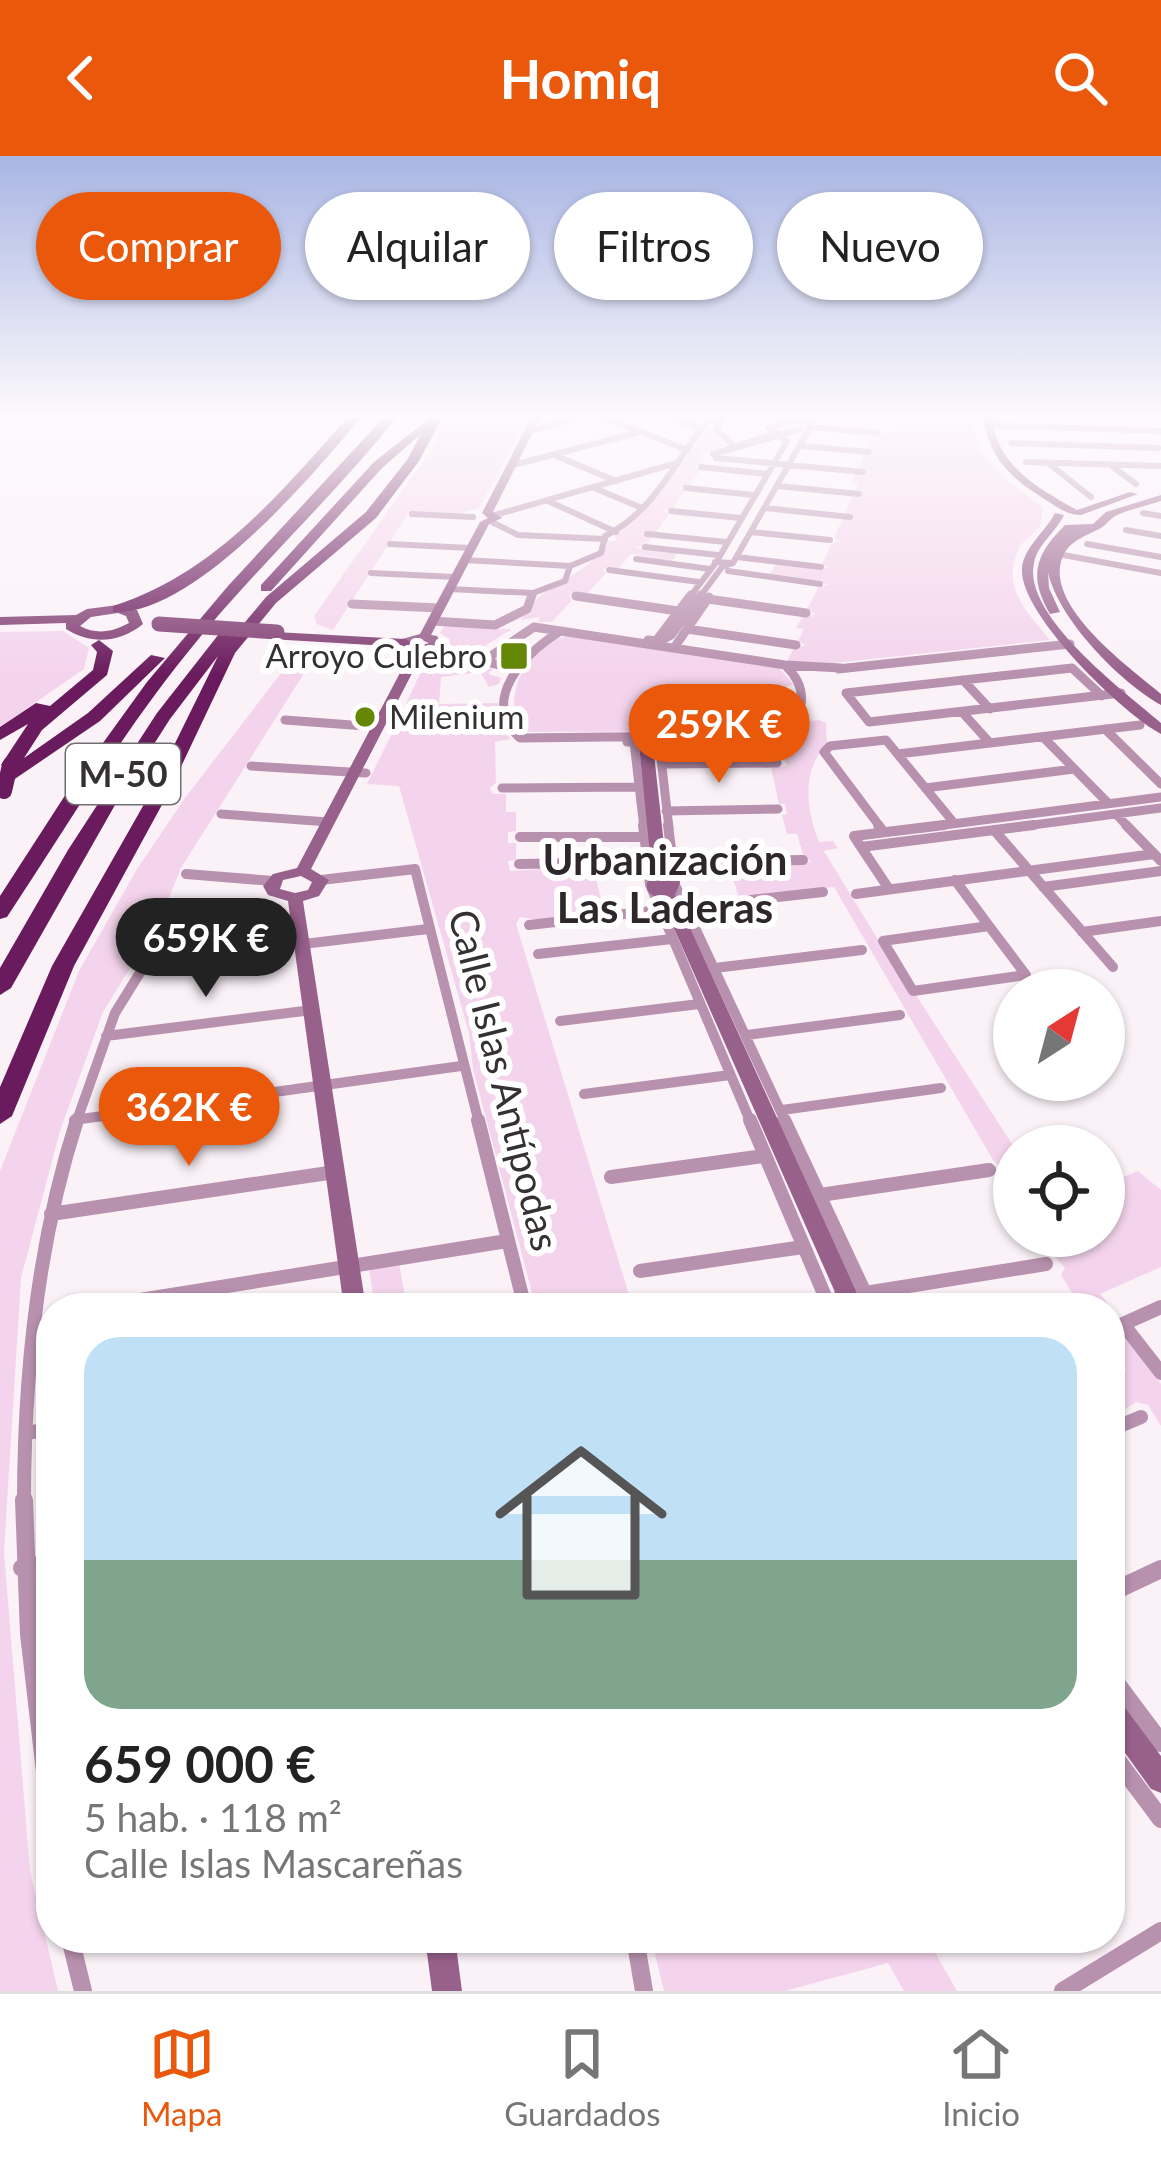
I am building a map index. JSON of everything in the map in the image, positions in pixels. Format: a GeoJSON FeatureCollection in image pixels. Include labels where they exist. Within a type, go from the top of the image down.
{"type":"FeatureCollection","features":[{"type":"Feature","properties":{"kind":"highway"},"geometry":{"type":"LineString","coordinates":[[118,609],[169,591],[274,504]]}},
{"type":"Feature","properties":{"kind":"highway","name":"M-50"},"geometry":{"type":"LineString","coordinates":[[0,913],[69,801],[147,691],[250,570],[317,504]]}},
{"type":"Feature","properties":{"kind":"highway","name":"M-50"},"geometry":{"type":"LineString","coordinates":[[0,988],[102,806],[177,694],[344,504]]}},
{"type":"Feature","properties":{"kind":"highway"},"geometry":{"type":"LineString","coordinates":[[0,1116],[63,966],[160,792],[228,652],[271,600],[379,504]]}},
{"type":"Feature","properties":{"kind":"highway"},"geometry":{"type":"LineString","coordinates":[[4,787],[113,701],[233,580],[250,570]]}},
{"type":"Feature","properties":{"kind":"highway"},"geometry":{"type":"LineString","coordinates":[[4,787],[35,727],[101,672],[105,651],[83,632]]}},
{"type":"Feature","properties":{"kind":"highway"},"geometry":{"type":"LineString","coordinates":[[0,735],[98,663],[83,632]]}},
{"type":"Feature","properties":{"kind":"main road"},"geometry":{"type":"LineString","coordinates":[[83,632],[118,609],[133,625]]}},
{"type":"Feature","properties":{"kind":"main road"},"geometry":{"type":"LineString","coordinates":[[0,624],[83,632],[159,626],[413,643]]}},
{"type":"Feature","properties":{"kind":"street"},"geometry":{"type":"LineString","coordinates":[[303,871],[360,773],[413,643],[435,615],[493,504]]}},
{"type":"Feature","properties":{"kind":"street"},"geometry":{"type":"LineString","coordinates":[[412,514],[486,518],[535,504]]}},
{"type":"Feature","properties":{"kind":"street"},"geometry":{"type":"LineString","coordinates":[[555,504],[616,532]]}},
{"type":"Feature","properties":{"kind":"street"},"geometry":{"type":"LineString","coordinates":[[632,504],[642,508]]}},
{"type":"Feature","properties":{"kind":"street"},"geometry":{"type":"LineString","coordinates":[[486,518],[518,535],[605,539],[645,504]]}},
{"type":"Feature","properties":{"kind":"street"},"geometry":{"type":"LineString","coordinates":[[560,629],[635,643],[670,642],[687,629],[693,606],[704,590],[720,582],[730,543],[743,531],[755,504]]}},
{"type":"Feature","properties":{"kind":"street"},"geometry":{"type":"LineString","coordinates":[[765,508],[768,504]]}},
{"type":"Feature","properties":{"kind":"street"},"geometry":{"type":"LineString","coordinates":[[1058,504],[1074,516]]}},
{"type":"Feature","properties":{"kind":"street"},"geometry":{"type":"LineString","coordinates":[[1121,504],[1074,516],[1031,553],[1027,581],[1035,603],[1070,644],[1161,730]]}},
{"type":"Feature","properties":{"kind":"street"},"geometry":{"type":"LineString","coordinates":[[671,511],[750,514],[765,508],[850,517]]}},
{"type":"Feature","properties":{"kind":"street"},"geometry":{"type":"LineString","coordinates":[[1143,513],[1161,516]]}},
{"type":"Feature","properties":{"kind":"street"},"geometry":{"type":"LineString","coordinates":[[1074,516],[1052,574],[1068,613],[1161,701]]}},
{"type":"Feature","properties":{"kind":"street"},"geometry":{"type":"LineString","coordinates":[[1074,516],[1044,556],[1043,593],[1065,626],[1161,714]]}},
{"type":"Feature","properties":{"kind":"street"},"geometry":{"type":"LineString","coordinates":[[1126,530],[1161,536]]}},
{"type":"Feature","properties":{"kind":"street"},"geometry":{"type":"LineString","coordinates":[[743,531],[830,540]]}},
{"type":"Feature","properties":{"kind":"street"},"geometry":{"type":"LineString","coordinates":[[743,531],[746,543]]}},
{"type":"Feature","properties":{"kind":"street"},"geometry":{"type":"LineString","coordinates":[[647,534],[746,543]]}},
{"type":"Feature","properties":{"kind":"street"},"geometry":{"type":"LineString","coordinates":[[390,544],[570,566],[601,553],[605,539]]}},
{"type":"Feature","properties":{"kind":"street"},"geometry":{"type":"LineString","coordinates":[[670,642],[724,563],[746,543]]}},
{"type":"Feature","properties":{"kind":"street"},"geometry":{"type":"LineString","coordinates":[[1087,544],[1161,557]]}},
{"type":"Feature","properties":{"kind":"street"},"geometry":{"type":"LineString","coordinates":[[645,547],[820,584]]}},
{"type":"Feature","properties":{"kind":"street"},"geometry":{"type":"LineString","coordinates":[[1058,554],[1161,573]]}},
{"type":"Feature","properties":{"kind":"street"},"geometry":{"type":"LineString","coordinates":[[636,559],[820,567]]}},
{"type":"Feature","properties":{"kind":"street"},"geometry":{"type":"LineString","coordinates":[[371,573],[533,593],[565,581],[570,566]]}},
{"type":"Feature","properties":{"kind":"street"},"geometry":{"type":"LineString","coordinates":[[609,570],[806,613]]}},
{"type":"Feature","properties":{"kind":"street"},"geometry":{"type":"LineString","coordinates":[[352,604],[495,625],[527,609],[533,593]]}},
{"type":"Feature","properties":{"kind":"street"},"geometry":{"type":"LineString","coordinates":[[576,596],[677,611],[693,606]]}},
{"type":"Feature","properties":{"kind":"street"},"geometry":{"type":"LineString","coordinates":[[670,642],[677,611]]}},
{"type":"Feature","properties":{"kind":"street"},"geometry":{"type":"LineString","coordinates":[[514,668],[487,662],[488,658],[534,628],[670,642],[785,665],[841,668]]}},
{"type":"Feature","properties":{"kind":"street"},"geometry":{"type":"LineString","coordinates":[[560,629],[514,668],[505,695],[514,742],[647,741],[784,732],[802,710],[799,678],[785,665]]}},
{"type":"Feature","properties":{"kind":"street"},"geometry":{"type":"LineString","coordinates":[[687,629],[796,644]]}},
{"type":"Feature","properties":{"kind":"street"},"geometry":{"type":"LineString","coordinates":[[635,643],[670,642]]}},
{"type":"Feature","properties":{"kind":"street"},"geometry":{"type":"LineString","coordinates":[[799,678],[841,668],[1070,644]]}},
{"type":"Feature","properties":{"kind":"street"},"geometry":{"type":"LineString","coordinates":[[1102,695],[1072,668],[846,693],[869,722],[1121,693]]}},
{"type":"Feature","properties":{"kind":"street"},"geometry":{"type":"LineString","coordinates":[[963,680],[989,709]]}},
{"type":"Feature","properties":{"kind":"street"},"geometry":{"type":"LineString","coordinates":[[962,712],[990,743]]}},
{"type":"Feature","properties":{"kind":"street"},"geometry":{"type":"LineString","coordinates":[[285,720],[378,727]]}},
{"type":"Feature","properties":{"kind":"street"},"geometry":{"type":"LineString","coordinates":[[898,754],[1140,725]]}},
{"type":"Feature","properties":{"kind":"street"},"geometry":{"type":"LineString","coordinates":[[1105,729],[1161,784]]}},
{"type":"Feature","properties":{"kind":"street"},"geometry":{"type":"LineString","coordinates":[[1042,736],[1108,803]]}},
{"type":"Feature","properties":{"kind":"street"},"geometry":{"type":"LineString","coordinates":[[884,832],[824,752],[830,746],[886,740],[953,823]]}},
{"type":"Feature","properties":{"kind":"street"},"geometry":{"type":"LineString","coordinates":[[647,741],[662,764]]}},
{"type":"Feature","properties":{"kind":"street"},"geometry":{"type":"LineString","coordinates":[[647,741],[663,889],[687,907],[823,892]]}},
{"type":"Feature","properties":{"kind":"street"},"geometry":{"type":"LineString","coordinates":[[662,764],[777,763]]}},
{"type":"Feature","properties":{"kind":"street"},"geometry":{"type":"LineString","coordinates":[[650,786],[662,764]]}},
{"type":"Feature","properties":{"kind":"street"},"geometry":{"type":"LineString","coordinates":[[251,766],[360,773]]}},
{"type":"Feature","properties":{"kind":"street"},"geometry":{"type":"LineString","coordinates":[[925,788],[1074,769]]}},
{"type":"Feature","properties":{"kind":"street"},"geometry":{"type":"LineString","coordinates":[[502,788],[650,786]]}},
{"type":"Feature","properties":{"kind":"street"},"geometry":{"type":"LineString","coordinates":[[889,889],[854,836],[1161,797]]}},
{"type":"Feature","properties":{"kind":"street"},"geometry":{"type":"LineString","coordinates":[[862,847],[1161,808]]}},
{"type":"Feature","properties":{"kind":"street"},"geometry":{"type":"LineString","coordinates":[[653,810],[778,809]]}},
{"type":"Feature","properties":{"kind":"street"},"geometry":{"type":"LineString","coordinates":[[220,814],[328,822]]}},
{"type":"Feature","properties":{"kind":"street"},"geometry":{"type":"LineString","coordinates":[[1116,814],[1158,857]]}},
{"type":"Feature","properties":{"kind":"street"},"geometry":{"type":"LineString","coordinates":[[994,830],[1113,967]]}},
{"type":"Feature","properties":{"kind":"street"},"geometry":{"type":"LineString","coordinates":[[520,837],[656,836]]}},
{"type":"Feature","properties":{"kind":"street"},"geometry":{"type":"LineString","coordinates":[[656,836],[674,862]]}},
{"type":"Feature","properties":{"kind":"street"},"geometry":{"type":"LineString","coordinates":[[645,862],[656,836]]}},
{"type":"Feature","properties":{"kind":"street"},"geometry":{"type":"LineString","coordinates":[[856,894],[1158,857]]}},
{"type":"Feature","properties":{"kind":"street"},"geometry":{"type":"LineString","coordinates":[[674,862],[802,860]]}},
{"type":"Feature","properties":{"kind":"street"},"geometry":{"type":"LineString","coordinates":[[519,864],[645,862]]}},
{"type":"Feature","properties":{"kind":"street"},"geometry":{"type":"LineString","coordinates":[[645,862],[756,1073],[779,1194],[823,1293]]}},
{"type":"Feature","properties":{"kind":"street"},"geometry":{"type":"LineString","coordinates":[[663,889],[674,862]]}},
{"type":"Feature","properties":{"kind":"street","name":"Calle Islas Antípodas"},"geometry":{"type":"LineString","coordinates":[[321,880],[415,869],[521,1293]]}},
{"type":"Feature","properties":{"kind":"street"},"geometry":{"type":"LineString","coordinates":[[186,874],[273,881],[303,871],[321,880],[314,893],[295,898],[278,895],[273,881]]}},
{"type":"Feature","properties":{"kind":"street"},"geometry":{"type":"LineString","coordinates":[[1043,887],[1161,871]]}},
{"type":"Feature","properties":{"kind":"street"},"geometry":{"type":"LineString","coordinates":[[955,880],[990,926],[1026,974],[913,991],[883,940],[990,926]]}},
{"type":"Feature","properties":{"kind":"street"},"geometry":{"type":"LineString","coordinates":[[530,925],[663,889]]}},
{"type":"Feature","properties":{"kind":"street"},"geometry":{"type":"LineString","coordinates":[[295,898],[352,1293]]}},
{"type":"Feature","properties":{"kind":"street"},"geometry":{"type":"LineString","coordinates":[[686,938],[687,907]]}},
{"type":"Feature","properties":{"kind":"street"},"geometry":{"type":"LineString","coordinates":[[1082,932],[1161,921]]}},
{"type":"Feature","properties":{"kind":"street"},"geometry":{"type":"LineString","coordinates":[[44,1293],[51,1214],[74,1120],[106,1036],[140,968],[428,929]]}},
{"type":"Feature","properties":{"kind":"street"},"geometry":{"type":"LineString","coordinates":[[538,954],[686,938]]}},
{"type":"Feature","properties":{"kind":"street"},"geometry":{"type":"LineString","coordinates":[[700,969],[862,950]]}},
{"type":"Feature","properties":{"kind":"street"},"geometry":{"type":"LineString","coordinates":[[560,1021],[714,1000]]}},
{"type":"Feature","properties":{"kind":"street"},"geometry":{"type":"LineString","coordinates":[[714,1000],[713,1037],[730,1075],[802,1159],[814,1203],[856,1293]]}},
{"type":"Feature","properties":{"kind":"street"},"geometry":{"type":"LineString","coordinates":[[106,1036],[312,1010]]}},
{"type":"Feature","properties":{"kind":"street"},"geometry":{"type":"LineString","coordinates":[[713,1037],[741,1041],[900,1015]]}},
{"type":"Feature","properties":{"kind":"street"},"geometry":{"type":"LineString","coordinates":[[74,1120],[461,1066]]}},
{"type":"Feature","properties":{"kind":"street"},"geometry":{"type":"LineString","coordinates":[[584,1094],[730,1075]]}},
{"type":"Feature","properties":{"kind":"street"},"geometry":{"type":"LineString","coordinates":[[765,1113],[941,1088]]}},
{"type":"Feature","properties":{"kind":"street"},"geometry":{"type":"LineString","coordinates":[[772,1152],[814,1203]]}},
{"type":"Feature","properties":{"kind":"street"},"geometry":{"type":"LineString","coordinates":[[611,1177],[772,1152],[802,1159]]}},
{"type":"Feature","properties":{"kind":"street"},"geometry":{"type":"LineString","coordinates":[[779,1194],[814,1203],[989,1170]]}},
{"type":"Feature","properties":{"kind":"street"},"geometry":{"type":"LineString","coordinates":[[51,1214],[335,1172]]}},
{"type":"Feature","properties":{"kind":"street"},"geometry":{"type":"LineString","coordinates":[[182,1293],[507,1241]]}},
{"type":"Feature","properties":{"kind":"street"},"geometry":{"type":"LineString","coordinates":[[640,1271],[802,1247]]}},
{"type":"Feature","properties":{"kind":"street"},"geometry":{"type":"LineString","coordinates":[[895,1293],[1046,1264]]}},
{"type":"Feature","properties":{"kind":"street"},"geometry":{"type":"LineString","coordinates":[[1125,1323],[1161,1307]]}},
{"type":"Feature","properties":{"kind":"street"},"geometry":{"type":"LineString","coordinates":[[1125,1327],[1161,1373]]}},
{"type":"Feature","properties":{"kind":"street"},"geometry":{"type":"LineString","coordinates":[[36,1360],[26,1433],[22,1568],[36,1671]]}},
{"type":"Feature","properties":{"kind":"street"},"geometry":{"type":"LineString","coordinates":[[1125,1424],[1141,1417]]}},
{"type":"Feature","properties":{"kind":"street"},"geometry":{"type":"LineString","coordinates":[[26,1433],[36,1431]]}},
{"type":"Feature","properties":{"kind":"street"},"geometry":{"type":"LineString","coordinates":[[22,1568],[36,1566]]}},
{"type":"Feature","properties":{"kind":"street"},"geometry":{"type":"LineString","coordinates":[[1125,1586],[1161,1569]]}},
{"type":"Feature","properties":{"kind":"street"},"geometry":{"type":"LineString","coordinates":[[1125,1708],[1161,1743]]}},
{"type":"Feature","properties":{"kind":"street"},"geometry":{"type":"LineString","coordinates":[[1125,1720],[1156,1792],[1161,1819]]}},
{"type":"Feature","properties":{"kind":"street"},"geometry":{"type":"LineString","coordinates":[[1125,1764],[1156,1792]]}},
{"type":"Feature","properties":{"kind":"street"},"geometry":{"type":"LineString","coordinates":[[1064,1991],[1161,1931]]}},
{"type":"Feature","properties":{"kind":"street"},"geometry":{"type":"LineString","coordinates":[[74,1953],[83,1991]]}},
{"type":"Feature","properties":{"kind":"street"},"geometry":{"type":"LineString","coordinates":[[442,1953],[447,1991]]}},
{"type":"Feature","properties":{"kind":"street"},"geometry":{"type":"LineString","coordinates":[[638,1953],[644,1991]]}},
{"type":"Feature","properties":{"kind":"shaded area"},"geometry":{"type":"Polygon","coordinates":[[[393,504],[481,504],[461,513],[410,511],[333,630],[317,624],[314,616],[393,504]]]}},
{"type":"Feature","properties":{"kind":"shaded area"},"geometry":{"type":"Polygon","coordinates":[[[650,504],[676,504],[663,510],[669,514],[656,532],[639,534],[653,536],[646,546],[633,547],[678,553],[672,562],[631,554],[619,568],[602,569],[606,573],[587,594],[569,595],[572,600],[552,622],[538,622],[540,617],[521,620],[540,596],[589,564],[606,542],[617,540],[615,535],[650,504]]]}},
{"type":"Feature","properties":{"kind":"shaded area"},"geometry":{"type":"Polygon","coordinates":[[[849,504],[1037,504],[1044,509],[1040,526],[1020,547],[1014,561],[1014,586],[1050,640],[833,663],[786,662],[794,648],[806,645],[798,641],[804,629],[796,628],[803,616],[816,615],[807,609],[819,587],[829,584],[769,575],[776,564],[829,568],[822,564],[832,543],[840,541],[834,538],[849,504]]]}},
{"type":"Feature","properties":{"kind":"shaded area"},"geometry":{"type":"Polygon","coordinates":[[[444,626],[512,629],[467,657],[443,654],[493,669],[488,674],[501,678],[489,687],[480,672],[441,677],[439,704],[498,703],[498,707],[450,711],[406,704],[428,656],[449,646],[450,639],[440,633],[444,626]]]}},
{"type":"Feature","properties":{"kind":"shaded area"},"geometry":{"type":"Polygon","coordinates":[[[63,631],[89,648],[84,669],[0,727],[0,632],[63,631]]]}},
{"type":"Feature","properties":{"kind":"shaded area"},"geometry":{"type":"Polygon","coordinates":[[[571,636],[779,668],[794,685],[777,688],[775,701],[793,715],[772,731],[520,732],[514,702],[522,672],[542,647],[571,636]]]}},
{"type":"Feature","properties":{"kind":"shaded area"},"geometry":{"type":"Polygon","coordinates":[[[322,645],[181,868],[143,961],[132,965],[103,1012],[60,1131],[21,1278],[4,1552],[36,1897],[36,1953],[49,1953],[58,1991],[0,1991],[0,1171],[79,971],[137,869],[185,798],[288,664],[281,660],[322,645]]]}},
{"type":"Feature","properties":{"kind":"shaded area"},"geometry":{"type":"Polygon","coordinates":[[[404,709],[491,716],[495,735],[511,739],[495,742],[496,783],[490,788],[493,794],[506,794],[506,812],[516,812],[516,831],[508,832],[508,843],[516,843],[516,860],[508,861],[510,871],[593,866],[604,912],[539,920],[520,917],[516,924],[628,1293],[532,1293],[473,1069],[469,1033],[399,786],[367,784],[404,709]]]}},
{"type":"Feature","properties":{"kind":"shaded area"},"geometry":{"type":"Polygon","coordinates":[[[802,722],[826,723],[827,744],[813,766],[808,790],[819,842],[833,841],[838,848],[824,851],[911,994],[1000,1125],[993,1125],[993,1160],[834,887],[739,897],[728,864],[811,862],[797,834],[787,834],[782,815],[787,814],[785,804],[779,804],[771,768],[787,766],[784,758],[778,758],[776,737],[802,722]]]}},
{"type":"Feature","properties":{"kind":"shaded area"},"geometry":{"type":"Polygon","coordinates":[[[1138,1171],[1161,1190],[1161,1267],[1102,1293],[1072,1293],[1061,1275],[1065,1268],[1056,1257],[1125,1257],[1125,1176],[1138,1171]]]}},
{"type":"Feature","properties":{"kind":"shaded area"},"geometry":{"type":"Polygon","coordinates":[[[399,1263],[404,1293],[373,1293],[369,1268],[399,1263]]]}},
{"type":"Feature","properties":{"kind":"shaded area"},"geometry":{"type":"Polygon","coordinates":[[[1125,1336],[1161,1384],[1161,1426],[1148,1405],[1136,1402],[1125,1410],[1125,1336]]]}},
{"type":"Feature","properties":{"kind":"shaded area"},"geometry":{"type":"Polygon","coordinates":[[[655,1953],[935,1953],[957,1991],[904,1991],[888,1963],[785,1991],[664,1991],[655,1953]]]}},
{"type":"Feature","properties":{"kind":"place","name":"Arroyo Culebro"},"geometry":{"type":"Point","coordinates":[514,656]}},
{"type":"Feature","properties":{"kind":"place","name":"Milenium"},"geometry":{"type":"Point","coordinates":[365,717]}},
{"type":"Feature","properties":{"kind":"district","name":"Urbanización Las Laderas"},"geometry":{"type":"Point","coordinates":[665,884]}}]}
